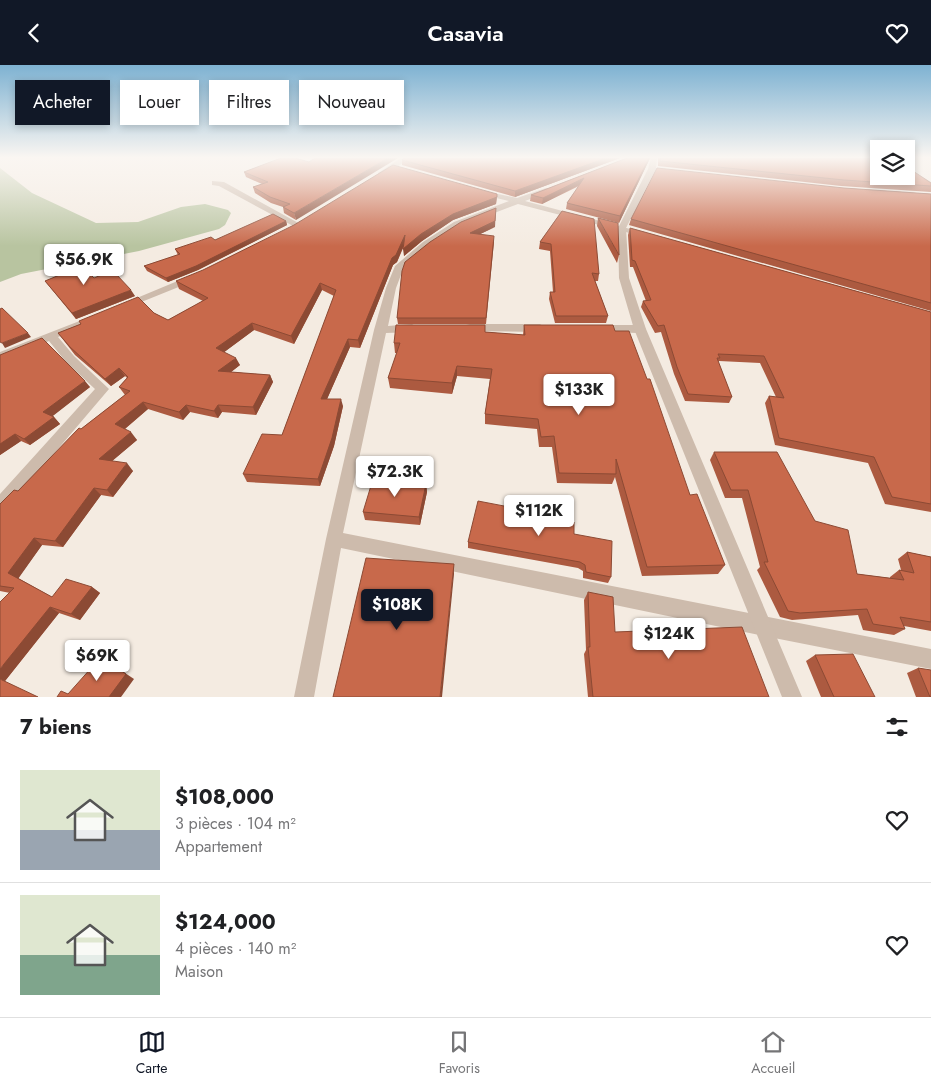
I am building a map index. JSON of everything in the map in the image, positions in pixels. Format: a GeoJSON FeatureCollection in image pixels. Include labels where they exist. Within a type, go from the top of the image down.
{"type":"FeatureCollection","features":[{"type":"Feature","properties":{"kind":"street"},"geometry":{"type":"LineString","coordinates":[[228,187],[302,222],[284,233]]}},
{"type":"Feature","properties":{"kind":"street"},"geometry":{"type":"LineString","coordinates":[[304,697],[334,539],[380,329],[391,288],[400,267],[426,244],[457,224],[554,187]]}},
{"type":"Feature","properties":{"kind":"street"},"geometry":{"type":"LineString","coordinates":[[644,187],[622,228],[624,278],[640,329],[792,697]]}},
{"type":"Feature","properties":{"kind":"street"},"geometry":{"type":"LineString","coordinates":[[469,188],[516,202],[659,238]]}},
{"type":"Feature","properties":{"kind":"street"},"geometry":{"type":"LineString","coordinates":[[0,357],[202,274]]}},
{"type":"Feature","properties":{"kind":"street"},"geometry":{"type":"LineString","coordinates":[[380,329],[426,328]]}},
{"type":"Feature","properties":{"kind":"street"},"geometry":{"type":"LineString","coordinates":[[455,328],[552,328]]}},
{"type":"Feature","properties":{"kind":"street"},"geometry":{"type":"LineString","coordinates":[[582,329],[640,329]]}},
{"type":"Feature","properties":{"kind":"street"},"geometry":{"type":"LineString","coordinates":[[0,505],[103,389],[70,359],[51,336]]}},
{"type":"Feature","properties":{"kind":"street"},"geometry":{"type":"LineString","coordinates":[[334,539],[764,627],[931,659]]}},
{"type":"Feature","properties":{"kind":"green space"},"geometry":{"type":"Polygon","coordinates":[[[0,187],[25,187],[32,193],[96,223],[138,222],[181,207],[205,204],[228,210],[231,213],[225,225],[219,229],[139,251],[21,274],[0,282],[0,187]]]}},
{"type":"Feature","properties":{"kind":"building"},"geometry":{"type":"Polygon","coordinates":[[[254,187],[338,187],[294,213],[283,207],[290,204],[270,197],[254,187]]]}},
{"type":"Feature","properties":{"kind":"building"},"geometry":{"type":"Polygon","coordinates":[[[356,187],[474,187],[497,194],[497,197],[453,214],[421,234],[403,249],[405,235],[396,255],[392,258],[358,340],[348,339],[321,399],[341,399],[332,438],[318,479],[243,474],[262,434],[282,435],[336,290],[320,283],[291,336],[252,323],[216,348],[236,358],[218,371],[270,375],[253,407],[218,405],[214,411],[186,405],[179,412],[143,402],[115,424],[131,432],[99,459],[127,463],[107,490],[94,488],[55,541],[34,538],[8,573],[52,597],[66,579],[92,587],[71,614],[50,607],[0,669],[0,602],[14,588],[0,586],[0,504],[14,490],[18,491],[79,428],[81,429],[130,391],[119,387],[128,377],[119,368],[105,379],[70,347],[58,333],[81,324],[79,321],[138,297],[154,313],[168,320],[208,298],[176,281],[203,270],[294,225],[356,187]]]}},
{"type":"Feature","properties":{"kind":"building"},"geometry":{"type":"Polygon","coordinates":[[[502,187],[525,187],[515,191],[502,187]]]}},
{"type":"Feature","properties":{"kind":"building"},"geometry":{"type":"Polygon","coordinates":[[[550,187],[565,187],[543,198],[531,195],[550,187]]]}},
{"type":"Feature","properties":{"kind":"building"},"geometry":{"type":"Polygon","coordinates":[[[578,187],[634,187],[620,216],[567,203],[578,187]]]}},
{"type":"Feature","properties":{"kind":"building"},"geometry":{"type":"Polygon","coordinates":[[[647,187],[839,187],[931,194],[931,303],[631,219],[647,187]]]}},
{"type":"Feature","properties":{"kind":"building"},"geometry":{"type":"Polygon","coordinates":[[[496,208],[495,221],[470,233],[494,236],[486,318],[397,318],[402,271],[405,262],[430,242],[461,222],[496,208]]]}},
{"type":"Feature","properties":{"kind":"building"},"geometry":{"type":"Polygon","coordinates":[[[562,211],[594,219],[599,274],[592,273],[608,316],[556,316],[550,292],[555,292],[551,244],[540,242],[562,211]]]}},
{"type":"Feature","properties":{"kind":"building"},"geometry":{"type":"Polygon","coordinates":[[[273,214],[286,221],[196,266],[166,278],[144,266],[180,254],[175,249],[211,237],[215,240],[273,214]]]}},
{"type":"Feature","properties":{"kind":"building"},"geometry":{"type":"Polygon","coordinates":[[[598,218],[618,223],[619,255],[598,218]]]}},
{"type":"Feature","properties":{"kind":"building"},"geometry":{"type":"Polygon","coordinates":[[[630,228],[931,312],[931,504],[892,497],[874,457],[779,438],[769,396],[784,398],[764,356],[718,354],[720,358],[717,358],[732,397],[688,394],[677,367],[664,325],[658,326],[643,301],[651,300],[635,261],[632,260],[630,228]]]}},
{"type":"Feature","properties":{"kind":"building"},"geometry":{"type":"Polygon","coordinates":[[[75,259],[94,278],[111,271],[131,290],[72,313],[45,281],[62,274],[55,266],[75,259]]]}},
{"type":"Feature","properties":{"kind":"building"},"geometry":{"type":"Polygon","coordinates":[[[2,308],[28,333],[2,343],[0,342],[0,309],[2,308]]]}},
{"type":"Feature","properties":{"kind":"building"},"geometry":{"type":"Polygon","coordinates":[[[396,325],[485,325],[485,332],[525,335],[524,325],[613,325],[615,331],[629,331],[647,379],[650,379],[690,495],[697,494],[725,565],[647,567],[616,459],[616,474],[559,473],[554,436],[541,437],[538,419],[485,414],[492,369],[457,366],[452,383],[388,378],[400,343],[394,343],[396,325]]]}},
{"type":"Feature","properties":{"kind":"building"},"geometry":{"type":"Polygon","coordinates":[[[42,338],[85,381],[43,412],[54,417],[24,439],[15,434],[0,444],[0,355],[42,338]]]}},
{"type":"Feature","properties":{"kind":"building"},"geometry":{"type":"Polygon","coordinates":[[[714,452],[777,452],[815,521],[848,530],[857,574],[904,580],[899,570],[914,573],[907,552],[931,557],[931,622],[900,617],[905,629],[873,624],[867,609],[800,613],[788,611],[764,562],[768,562],[748,490],[731,490],[714,452]]]}},
{"type":"Feature","properties":{"kind":"building"},"geometry":{"type":"Polygon","coordinates":[[[373,479],[426,484],[419,517],[363,512],[373,479]]]}},
{"type":"Feature","properties":{"kind":"building"},"geometry":{"type":"Polygon","coordinates":[[[478,501],[551,515],[550,519],[574,522],[574,534],[612,541],[611,577],[586,572],[585,565],[580,562],[468,542],[478,501]]]}},
{"type":"Feature","properties":{"kind":"building"},"geometry":{"type":"Polygon","coordinates":[[[366,558],[454,564],[440,697],[333,697],[366,558]]]}},
{"type":"Feature","properties":{"kind":"building"},"geometry":{"type":"Polygon","coordinates":[[[588,592],[613,597],[615,632],[742,627],[769,697],[593,697],[588,647],[590,647],[588,592]]]}},
{"type":"Feature","properties":{"kind":"building"},"geometry":{"type":"Polygon","coordinates":[[[853,654],[875,697],[834,697],[815,655],[853,654]]]}},
{"type":"Feature","properties":{"kind":"building"},"geometry":{"type":"Polygon","coordinates":[[[101,657],[126,674],[109,697],[57,697],[61,691],[68,694],[101,657]]]}},
{"type":"Feature","properties":{"kind":"building"},"geometry":{"type":"Polygon","coordinates":[[[918,668],[931,670],[931,697],[930,697],[918,668]]]}},
{"type":"Feature","properties":{"kind":"building"},"geometry":{"type":"Polygon","coordinates":[[[0,679],[38,697],[0,697],[0,679]]]}}]}
